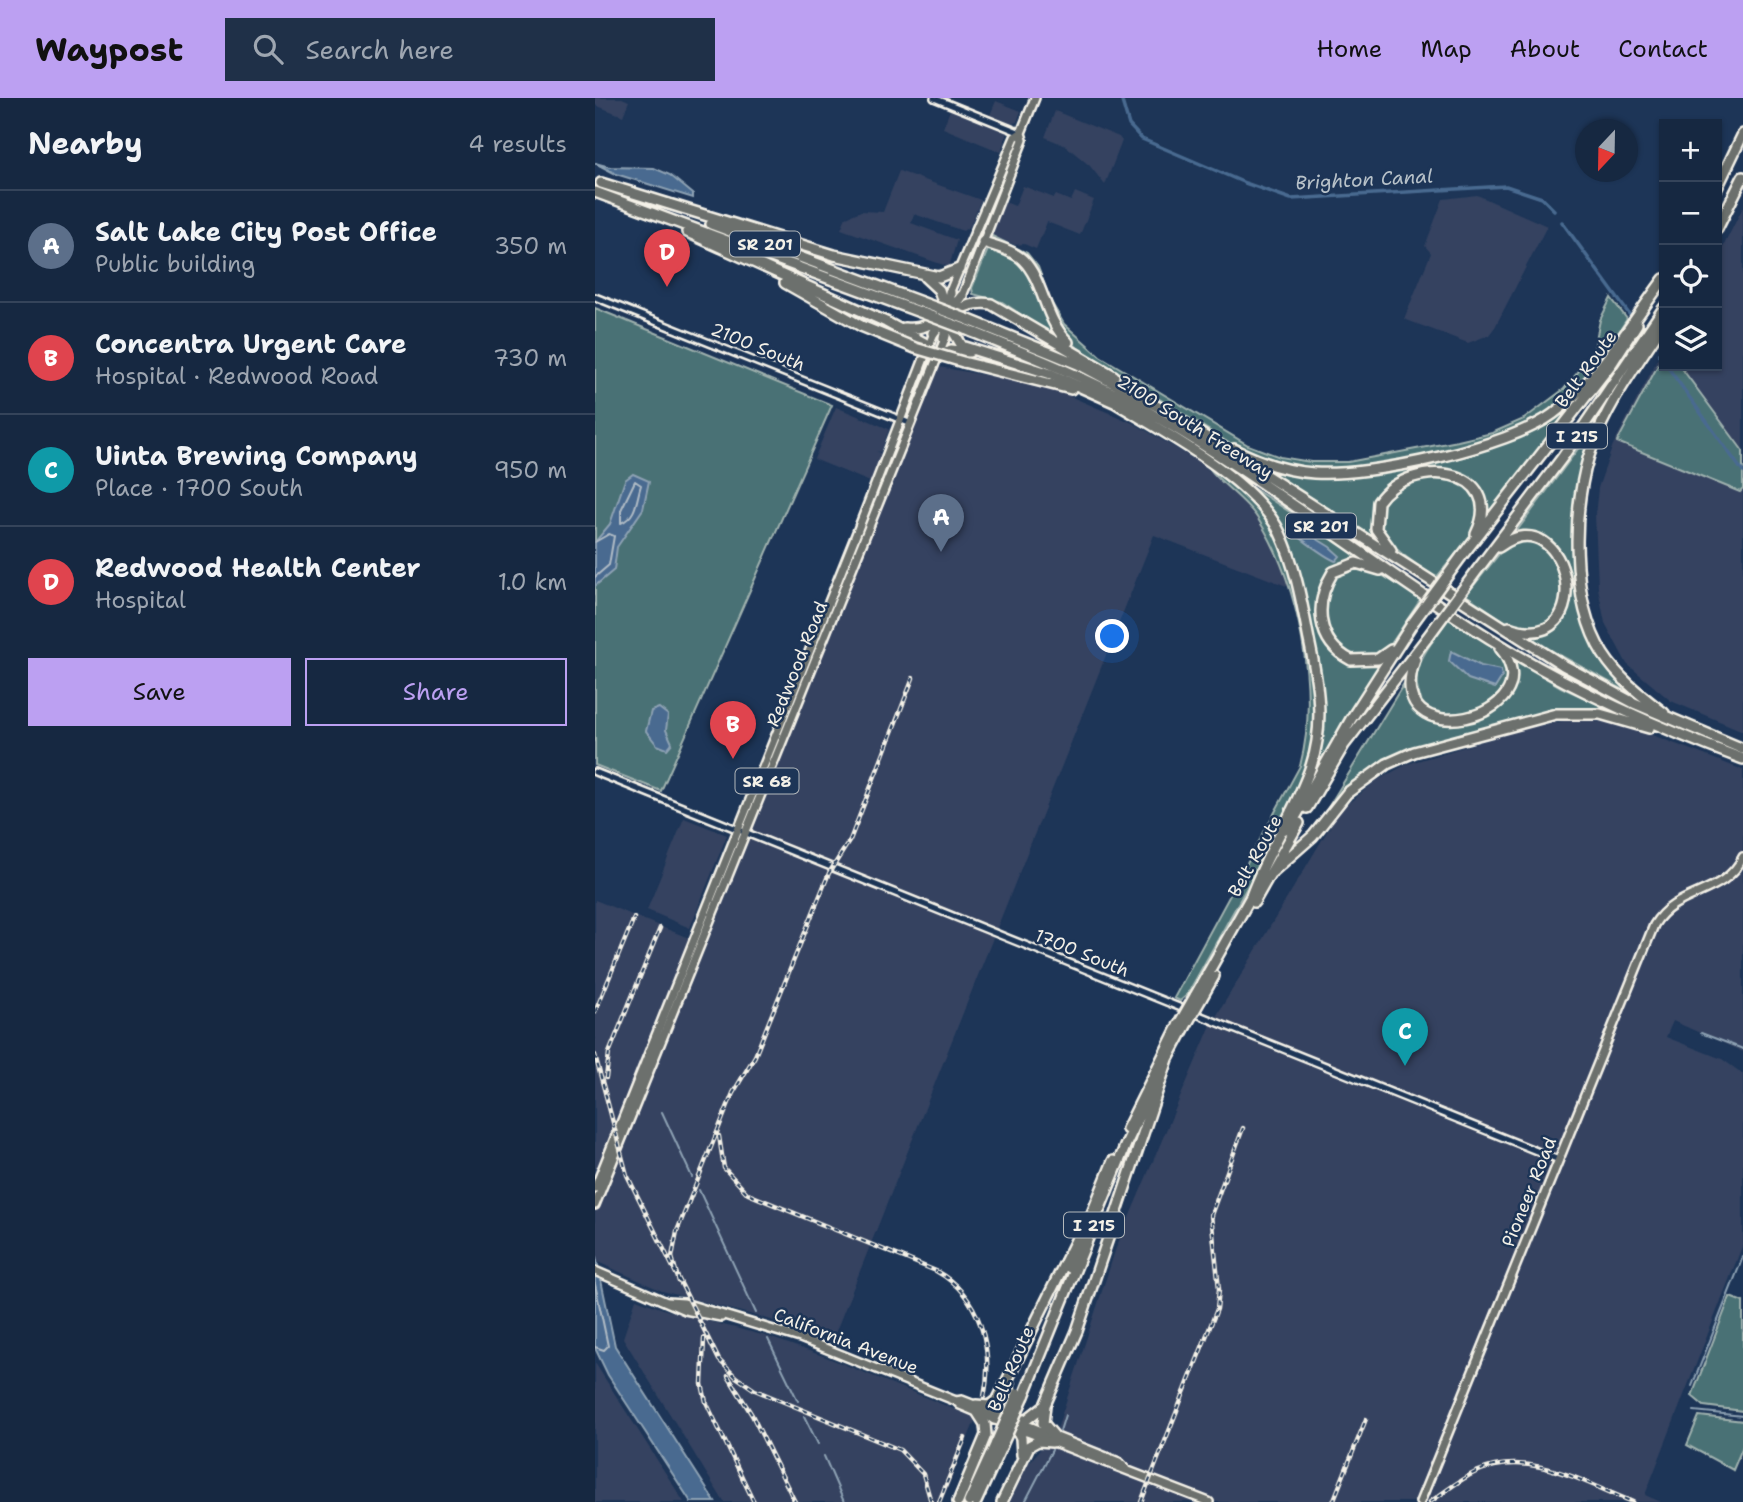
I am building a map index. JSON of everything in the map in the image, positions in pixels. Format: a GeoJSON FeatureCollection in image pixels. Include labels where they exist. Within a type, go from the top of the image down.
{"type":"FeatureCollection","features":[{"type":"Feature","properties":{"kind":"highway"},"geometry":{"type":"LineString","coordinates":[[1720,182],[1743,134]]}},
{"type":"Feature","properties":{"kind":"highway"},"geometry":{"type":"LineString","coordinates":[[1722,211],[1743,176]]}},
{"type":"Feature","properties":{"kind":"highway"},"geometry":{"type":"LineString","coordinates":[[1722,219],[1743,176]]}},
{"type":"Feature","properties":{"kind":"highway"},"geometry":{"type":"LineString","coordinates":[[598,182],[785,242],[942,277],[959,269]]}},
{"type":"Feature","properties":{"kind":"highway","name":"2100 South Freeway"},"geometry":{"type":"LineString","coordinates":[[598,182],[967,325],[1097,384],[1209,450],[1482,634],[1574,687],[1743,760]]}},
{"type":"Feature","properties":{"kind":"highway","name":"2100 South Freeway"},"geometry":{"type":"LineString","coordinates":[[595,192],[927,309]]}},
{"type":"Feature","properties":{"kind":"highway"},"geometry":{"type":"LineString","coordinates":[[649,212],[886,322],[928,345]]}},
{"type":"Feature","properties":{"kind":"highway"},"geometry":{"type":"LineString","coordinates":[[983,242],[1018,256],[1026,263],[1052,322],[1061,336],[1083,355]]}},
{"type":"Feature","properties":{"kind":"highway"},"geometry":{"type":"LineString","coordinates":[[748,260],[861,326],[942,357],[1080,392],[1179,443]]}},
{"type":"Feature","properties":{"kind":"highway"},"geometry":{"type":"LineString","coordinates":[[907,271],[934,283],[961,345],[984,355]]}},
{"type":"Feature","properties":{"kind":"highway"},"geometry":{"type":"LineString","coordinates":[[1192,428],[1271,465],[1316,473],[1379,467],[1504,440],[1534,428],[1573,396],[1659,286]]}},
{"type":"Feature","properties":{"kind":"highway","name":"Belt Route"},"geometry":{"type":"LineString","coordinates":[[1198,998],[1251,896],[1351,719],[1410,627],[1612,363],[1659,288]]}},
{"type":"Feature","properties":{"kind":"highway"},"geometry":{"type":"LineString","coordinates":[[944,339],[950,292]]}},
{"type":"Feature","properties":{"kind":"highway"},"geometry":{"type":"LineString","coordinates":[[933,333],[962,296]]}},
{"type":"Feature","properties":{"kind":"highway"},"geometry":{"type":"LineString","coordinates":[[886,322],[914,328],[977,303],[994,305],[1083,355],[1162,409]]}},
{"type":"Feature","properties":{"kind":"highway","name":"Belt Route"},"geometry":{"type":"LineString","coordinates":[[1021,1394],[1137,1105],[1344,745],[1418,652],[1562,458],[1659,315]]}},
{"type":"Feature","properties":{"kind":"highway","name":"2100 South Freeway"},"geometry":{"type":"LineString","coordinates":[[967,325],[1055,354],[1162,409],[1593,683],[1743,749]]}},
{"type":"Feature","properties":{"kind":"highway"},"geometry":{"type":"LineString","coordinates":[[1659,330],[1612,404],[1592,447],[1578,520],[1584,605],[1603,653],[1625,681],[1674,720]]}},
{"type":"Feature","properties":{"kind":"highway"},"geometry":{"type":"LineString","coordinates":[[936,359],[951,350],[984,355],[1051,374],[1111,400],[1209,450]]}},
{"type":"Feature","properties":{"kind":"highway"},"geometry":{"type":"LineString","coordinates":[[1111,400],[1240,484],[1260,503],[1279,531],[1294,568],[1319,684],[1318,737],[1311,765],[1251,896]]}},
{"type":"Feature","properties":{"kind":"highway"},"geometry":{"type":"LineString","coordinates":[[1403,563],[1379,535],[1375,511],[1387,490],[1420,473],[1455,474],[1470,483],[1479,499],[1482,516],[1468,548]]}},
{"type":"Feature","properties":{"kind":"highway"},"geometry":{"type":"LineString","coordinates":[[1485,560],[1514,537],[1534,537],[1553,549],[1563,569],[1566,595],[1564,607],[1556,621],[1548,628],[1530,633],[1500,626]]}},
{"type":"Feature","properties":{"kind":"highway"},"geometry":{"type":"LineString","coordinates":[[1410,627],[1387,655],[1378,659],[1351,660],[1336,651],[1325,635],[1321,616],[1322,595],[1333,572],[1344,566],[1364,564],[1376,567],[1433,601]]}},
{"type":"Feature","properties":{"kind":"highway"},"geometry":{"type":"LineString","coordinates":[[1418,652],[1409,685],[1417,704],[1437,719],[1465,718],[1493,707],[1503,699],[1511,678],[1510,666],[1501,649],[1482,634]]}},
{"type":"Feature","properties":{"kind":"highway"},"geometry":{"type":"LineString","coordinates":[[1271,873],[1313,836],[1347,793],[1387,764],[1414,752],[1520,722],[1556,714],[1601,715],[1715,749]]}},
{"type":"Feature","properties":{"kind":"highway","name":"Belt Route"},"geometry":{"type":"LineString","coordinates":[[976,1502],[1126,1144],[1182,1026]]}},
{"type":"Feature","properties":{"kind":"highway"},"geometry":{"type":"LineString","coordinates":[[1002,1502],[1022,1457],[1035,1442],[1053,1439],[1043,1423],[1045,1405],[1077,1331],[1169,1056]]}},
{"type":"Feature","properties":{"kind":"highway"},"geometry":{"type":"LineString","coordinates":[[958,1502],[985,1440],[985,1424],[977,1409],[996,1402],[1098,1198]]}},
{"type":"Feature","properties":{"kind":"highway"},"geometry":{"type":"LineString","coordinates":[[1017,1363],[1007,1396],[1012,1424],[1022,1444],[1022,1457]]}},
{"type":"Feature","properties":{"kind":"highway"},"geometry":{"type":"LineString","coordinates":[[985,1440],[998,1429],[1030,1418],[1045,1405]]}},
{"type":"Feature","properties":{"kind":"highway"},"geometry":{"type":"LineString","coordinates":[[1012,1424],[1036,1429]]}},
{"type":"Feature","properties":{"kind":"highway","name":"Belt Route"},"geometry":{"type":"LineString","coordinates":[[969,1502],[999,1444]]}},
{"type":"Feature","properties":{"kind":"main road"},"geometry":{"type":"LineString","coordinates":[[950,292],[1015,137],[1021,133],[1035,98]]}},
{"type":"Feature","properties":{"kind":"main road"},"geometry":{"type":"LineString","coordinates":[[962,296],[1023,140],[1021,133]]}},
{"type":"Feature","properties":{"kind":"main road","name":"Redwood Road"},"geometry":{"type":"LineString","coordinates":[[595,1205],[742,832],[933,333]]}},
{"type":"Feature","properties":{"kind":"main road","name":"Redwood Road"},"geometry":{"type":"LineString","coordinates":[[595,1188],[944,339]]}},
{"type":"Feature","properties":{"kind":"main road","name":"Pioneer Road"},"geometry":{"type":"LineString","coordinates":[[1420,1502],[1654,925],[1664,911],[1678,901],[1722,883],[1735,872],[1743,857]]}},
{"type":"Feature","properties":{"kind":"main road","name":"California Avenue"},"geometry":{"type":"LineString","coordinates":[[595,1271],[668,1302],[680,1303],[803,1339],[1053,1439],[1117,1468],[1125,1468],[1209,1502]]}},
{"type":"Feature","properties":{"kind":"main road","name":"California Avenue"},"geometry":{"type":"LineString","coordinates":[[1036,1429],[1053,1439]]}},
{"type":"Feature","properties":{"kind":"street"},"geometry":{"type":"LineString","coordinates":[[934,98],[1021,133]]}},
{"type":"Feature","properties":{"kind":"street","name":"2100 South"},"geometry":{"type":"LineString","coordinates":[[595,297],[909,424]]}},
{"type":"Feature","properties":{"kind":"street","name":"1700 South"},"geometry":{"type":"LineString","coordinates":[[595,772],[1559,1160]]}},
{"type":"Feature","properties":{"kind":"shaded area"},"geometry":{"type":"Polygon","coordinates":[[[595,98],[622,98],[629,101],[623,116],[595,105],[595,98]]]}},
{"type":"Feature","properties":{"kind":"shaded area"},"geometry":{"type":"Polygon","coordinates":[[[996,101],[1021,111],[1017,122],[1011,124],[990,115],[996,101]]]}},
{"type":"Feature","properties":{"kind":"shaded area"},"geometry":{"type":"Polygon","coordinates":[[[950,110],[1007,133],[1001,152],[943,128],[950,110]]]}},
{"type":"Feature","properties":{"kind":"shaded area"},"geometry":{"type":"Polygon","coordinates":[[[1055,111],[1119,137],[1122,141],[1105,185],[1090,166],[1066,146],[1045,137],[1055,111]]]}},
{"type":"Feature","properties":{"kind":"shaded area"},"geometry":{"type":"Polygon","coordinates":[[[899,171],[981,200],[970,226],[963,231],[914,214],[911,223],[957,240],[949,267],[841,229],[846,217],[861,211],[883,212],[899,171]]]}},
{"type":"Feature","properties":{"kind":"shaded area"},"geometry":{"type":"Polygon","coordinates":[[[1023,186],[1054,198],[1056,195],[1071,201],[1075,192],[1094,200],[1080,235],[1047,222],[1036,249],[1024,244],[1015,245],[992,236],[1005,202],[1015,206],[1023,186]]]}},
{"type":"Feature","properties":{"kind":"shaded area"},"geometry":{"type":"Polygon","coordinates":[[[1477,195],[1547,226],[1495,327],[1489,335],[1468,343],[1404,319],[1431,253],[1425,246],[1443,199],[1477,195]]]}},
{"type":"Feature","properties":{"kind":"shaded area"},"geometry":{"type":"Polygon","coordinates":[[[1743,207],[1743,731],[1671,701],[1627,664],[1605,623],[1598,588],[1595,515],[1598,488],[1613,445],[1659,357],[1659,371],[1722,371],[1722,249],[1743,207]]]}},
{"type":"Feature","properties":{"kind":"shaded area"},"geometry":{"type":"Polygon","coordinates":[[[939,367],[1046,386],[1135,424],[1199,462],[1234,491],[1260,522],[1282,563],[1289,587],[1154,535],[832,1341],[768,1319],[662,1291],[598,1262],[595,1250],[595,900],[706,945],[939,367]]]}},
{"type":"Feature","properties":{"kind":"shaded area"},"geometry":{"type":"Polygon","coordinates":[[[836,407],[889,429],[881,452],[876,451],[881,453],[870,482],[814,459],[836,407]]]}},
{"type":"Feature","properties":{"kind":"shaded area"},"geometry":{"type":"Polygon","coordinates":[[[1573,719],[1624,724],[1743,770],[1743,1052],[1673,1021],[1666,1037],[1722,1059],[1743,1074],[1743,1244],[1645,1495],[1661,1502],[1010,1502],[1028,1464],[1057,1429],[1116,1248],[1211,1025],[1340,810],[1376,781],[1407,764],[1524,729],[1573,719]]]}},
{"type":"Feature","properties":{"kind":"shaded area"},"geometry":{"type":"Polygon","coordinates":[[[684,818],[727,835],[690,928],[647,910],[684,818]]]}},
{"type":"Feature","properties":{"kind":"shaded area"},"geometry":{"type":"Polygon","coordinates":[[[636,1299],[666,1310],[766,1336],[826,1357],[976,1418],[942,1502],[724,1502],[623,1338],[636,1299]]]}},
{"type":"Feature","properties":{"kind":"shaded area"},"geometry":{"type":"Polygon","coordinates":[[[595,1363],[684,1502],[595,1502],[595,1363]]]}},
{"type":"Feature","properties":{"kind":"green space"},"geometry":{"type":"Polygon","coordinates":[[[992,236],[1027,253],[1038,267],[1050,300],[1064,324],[1100,356],[1248,445],[1280,457],[1311,462],[1348,462],[1458,441],[1492,433],[1524,419],[1564,389],[1593,354],[1600,320],[1611,298],[1627,319],[1571,397],[1546,417],[1525,428],[1464,449],[1391,465],[1327,471],[1304,469],[1265,459],[1229,443],[1077,347],[1063,333],[1031,265],[994,242],[992,236]]]}},
{"type":"Feature","properties":{"kind":"green space"},"geometry":{"type":"Polygon","coordinates":[[[989,247],[1011,255],[1025,265],[1058,339],[1002,302],[973,294],[972,288],[989,247]]]}},
{"type":"Feature","properties":{"kind":"green space"},"geometry":{"type":"Polygon","coordinates":[[[595,308],[832,405],[661,791],[595,765],[595,308]]]}},
{"type":"Feature","properties":{"kind":"green space"},"geometry":{"type":"Polygon","coordinates":[[[1659,363],[1659,371],[1684,371],[1743,451],[1743,489],[1740,492],[1617,442],[1659,363]]]}},
{"type":"Feature","properties":{"kind":"green space"},"geometry":{"type":"Polygon","coordinates":[[[1597,377],[1486,519],[1467,477],[1455,472],[1433,472],[1412,479],[1381,496],[1378,540],[1255,462],[1312,475],[1474,452],[1503,444],[1540,426],[1597,377]]]}},
{"type":"Feature","properties":{"kind":"green space"},"geometry":{"type":"Polygon","coordinates":[[[1595,426],[1575,525],[1592,636],[1633,695],[1523,635],[1543,632],[1560,618],[1566,587],[1566,565],[1556,548],[1546,543],[1513,536],[1595,426]]]}},
{"type":"Feature","properties":{"kind":"green space"},"geometry":{"type":"Polygon","coordinates":[[[1208,466],[1238,486],[1265,514],[1288,555],[1317,681],[1313,757],[1275,837],[1187,995],[1180,1001],[1174,998],[1300,766],[1306,737],[1308,705],[1302,639],[1285,574],[1258,519],[1208,466]]]}},
{"type":"Feature","properties":{"kind":"green space"},"geometry":{"type":"Polygon","coordinates":[[[1425,476],[1466,482],[1480,503],[1475,531],[1436,578],[1400,552],[1387,540],[1379,527],[1378,515],[1384,502],[1399,489],[1425,476]]]}},
{"type":"Feature","properties":{"kind":"green space"},"geometry":{"type":"Polygon","coordinates":[[[1239,479],[1367,562],[1327,579],[1323,637],[1336,654],[1381,661],[1299,804],[1323,701],[1320,671],[1302,582],[1292,552],[1239,479]]]}},
{"type":"Feature","properties":{"kind":"green space"},"geometry":{"type":"Polygon","coordinates":[[[1522,541],[1534,541],[1553,551],[1564,586],[1558,614],[1538,628],[1512,626],[1466,595],[1503,549],[1522,541]]]}},
{"type":"Feature","properties":{"kind":"green space"},"geometry":{"type":"Polygon","coordinates":[[[1354,567],[1370,568],[1421,599],[1389,647],[1376,657],[1346,656],[1326,630],[1325,595],[1334,577],[1354,567]]]}},
{"type":"Feature","properties":{"kind":"green space"},"geometry":{"type":"Polygon","coordinates":[[[1449,618],[1499,650],[1510,678],[1499,701],[1452,719],[1426,709],[1417,683],[1421,661],[1449,618]]]}},
{"type":"Feature","properties":{"kind":"green space"},"geometry":{"type":"Polygon","coordinates":[[[1512,658],[1561,687],[1629,718],[1549,714],[1384,765],[1321,819],[1406,680],[1429,717],[1477,713],[1503,702],[1511,692],[1514,678],[1512,658]]]}},
{"type":"Feature","properties":{"kind":"green space"},"geometry":{"type":"Polygon","coordinates":[[[1730,1297],[1743,1302],[1743,1411],[1704,1406],[1692,1396],[1730,1297]]]}},
{"type":"Feature","properties":{"kind":"green space"},"geometry":{"type":"Polygon","coordinates":[[[1699,1416],[1743,1421],[1743,1446],[1733,1470],[1687,1445],[1699,1416]]]}},
{"type":"Feature","properties":{"kind":"water"},"geometry":{"type":"Polygon","coordinates":[[[595,163],[610,167],[654,168],[670,175],[693,194],[693,198],[616,174],[595,163]]]}},
{"type":"Feature","properties":{"kind":"water"},"geometry":{"type":"Polygon","coordinates":[[[633,474],[649,481],[643,509],[617,547],[614,570],[595,586],[595,542],[610,524],[625,480],[633,474]]]}},
{"type":"Feature","properties":{"kind":"water"},"geometry":{"type":"Polygon","coordinates":[[[1293,524],[1340,556],[1336,561],[1320,552],[1290,528],[1293,524]]]}},
{"type":"Feature","properties":{"kind":"water"},"geometry":{"type":"Polygon","coordinates":[[[1451,651],[1481,666],[1501,670],[1502,677],[1495,688],[1468,679],[1449,661],[1451,651]]]}},
{"type":"Feature","properties":{"kind":"water"},"geometry":{"type":"Polygon","coordinates":[[[659,708],[668,715],[666,730],[672,743],[667,749],[657,745],[646,731],[651,711],[659,708]]]}},
{"type":"Feature","properties":{"kind":"water"},"geometry":{"type":"Polygon","coordinates":[[[595,1252],[615,1346],[715,1502],[691,1502],[608,1375],[595,1348],[595,1252]]]}},
{"type":"Feature","properties":{"kind":"waterway","name":"Brighton Canal"},"geometry":{"type":"LineString","coordinates":[[1121,98],[1129,125],[1142,139],[1245,183],[1291,199],[1506,186],[1542,198],[1554,210]]}},
{"type":"Feature","properties":{"kind":"waterway","name":"Brighton Canal"},"geometry":{"type":"LineString","coordinates":[[1562,222],[1629,314]]}},
{"type":"Feature","properties":{"kind":"waterway","name":"Brighton Canal"},"geometry":{"type":"LineString","coordinates":[[1671,371],[1743,472]]}},
{"type":"Feature","properties":{"kind":"waterway"},"geometry":{"type":"LineString","coordinates":[[1701,1033],[1743,1049]]}},
{"type":"Feature","properties":{"kind":"waterway"},"geometry":{"type":"LineString","coordinates":[[662,1112],[692,1177]]}},
{"type":"Feature","properties":{"kind":"waterway"},"geometry":{"type":"LineString","coordinates":[[699,1190],[756,1313]]}},
{"type":"Feature","properties":{"kind":"waterway"},"geometry":{"type":"LineString","coordinates":[[1692,1386],[1743,1257]]}},
{"type":"Feature","properties":{"kind":"waterway"},"geometry":{"type":"LineString","coordinates":[[768,1339],[798,1401]]}},
{"type":"Feature","properties":{"kind":"waterway"},"geometry":{"type":"LineString","coordinates":[[1694,1411],[1743,1416]]}},
{"type":"Feature","properties":{"kind":"waterway"},"geometry":{"type":"LineString","coordinates":[[1060,1431],[1065,1415]]}},
{"type":"Feature","properties":{"kind":"waterway"},"geometry":{"type":"LineString","coordinates":[[804,1416],[818,1444]]}},
{"type":"Feature","properties":{"kind":"waterway"},"geometry":{"type":"LineString","coordinates":[[1025,1502],[1052,1450]]}},
{"type":"Feature","properties":{"kind":"waterway"},"geometry":{"type":"LineString","coordinates":[[824,1456],[844,1502]]}},
{"type":"Feature","properties":{"kind":"railway"},"geometry":{"type":"LineString","coordinates":[[679,1282],[672,1257],[677,1231],[733,1093],[755,1056],[829,873],[850,840],[913,678]]}},
{"type":"Feature","properties":{"kind":"railway"},"geometry":{"type":"LineString","coordinates":[[595,1012],[634,918]]}},
{"type":"Feature","properties":{"kind":"railway"},"geometry":{"type":"LineString","coordinates":[[606,1078],[609,1053],[660,928]]}},
{"type":"Feature","properties":{"kind":"railway"},"geometry":{"type":"LineString","coordinates":[[595,1055],[627,1175],[719,1360],[736,1377],[755,1390],[900,1450],[923,1474],[931,1502]]}},
{"type":"Feature","properties":{"kind":"railway"},"geometry":{"type":"LineString","coordinates":[[1141,1502],[1217,1309],[1219,1289],[1211,1215],[1243,1128]]}},
{"type":"Feature","properties":{"kind":"railway"},"geometry":{"type":"LineString","coordinates":[[719,1136],[724,1168],[748,1194],[936,1271],[964,1294],[981,1325],[985,1343],[987,1379],[984,1397]]}},
{"type":"Feature","properties":{"kind":"railway"},"geometry":{"type":"LineString","coordinates":[[704,1338],[702,1384],[706,1402],[754,1502]]}},
{"type":"Feature","properties":{"kind":"railway"},"geometry":{"type":"LineString","coordinates":[[728,1376],[752,1415],[795,1502]]}},
{"type":"Feature","properties":{"kind":"railway"},"geometry":{"type":"LineString","coordinates":[[1333,1502],[1366,1419]]}},
{"type":"Feature","properties":{"kind":"railway"},"geometry":{"type":"LineString","coordinates":[[939,1502],[965,1438]]}},
{"type":"Feature","properties":{"kind":"railway"},"geometry":{"type":"LineString","coordinates":[[1430,1502],[1476,1472],[1516,1464],[1556,1471],[1633,1502]]}},
{"type":"Feature","properties":{"kind":"place","name":"Redwood Health Center"},"geometry":{"type":"Point","coordinates":[667,287]}},
{"type":"Feature","properties":{"kind":"place","name":"Salt Lake City Post Office"},"geometry":{"type":"Point","coordinates":[941,552]}},
{"type":"Feature","properties":{"kind":"place","name":"Concentra Urgent Care"},"geometry":{"type":"Point","coordinates":[733,759]}},
{"type":"Feature","properties":{"kind":"place","name":"Uinta Brewing Company"},"geometry":{"type":"Point","coordinates":[1405,1066]}}]}
